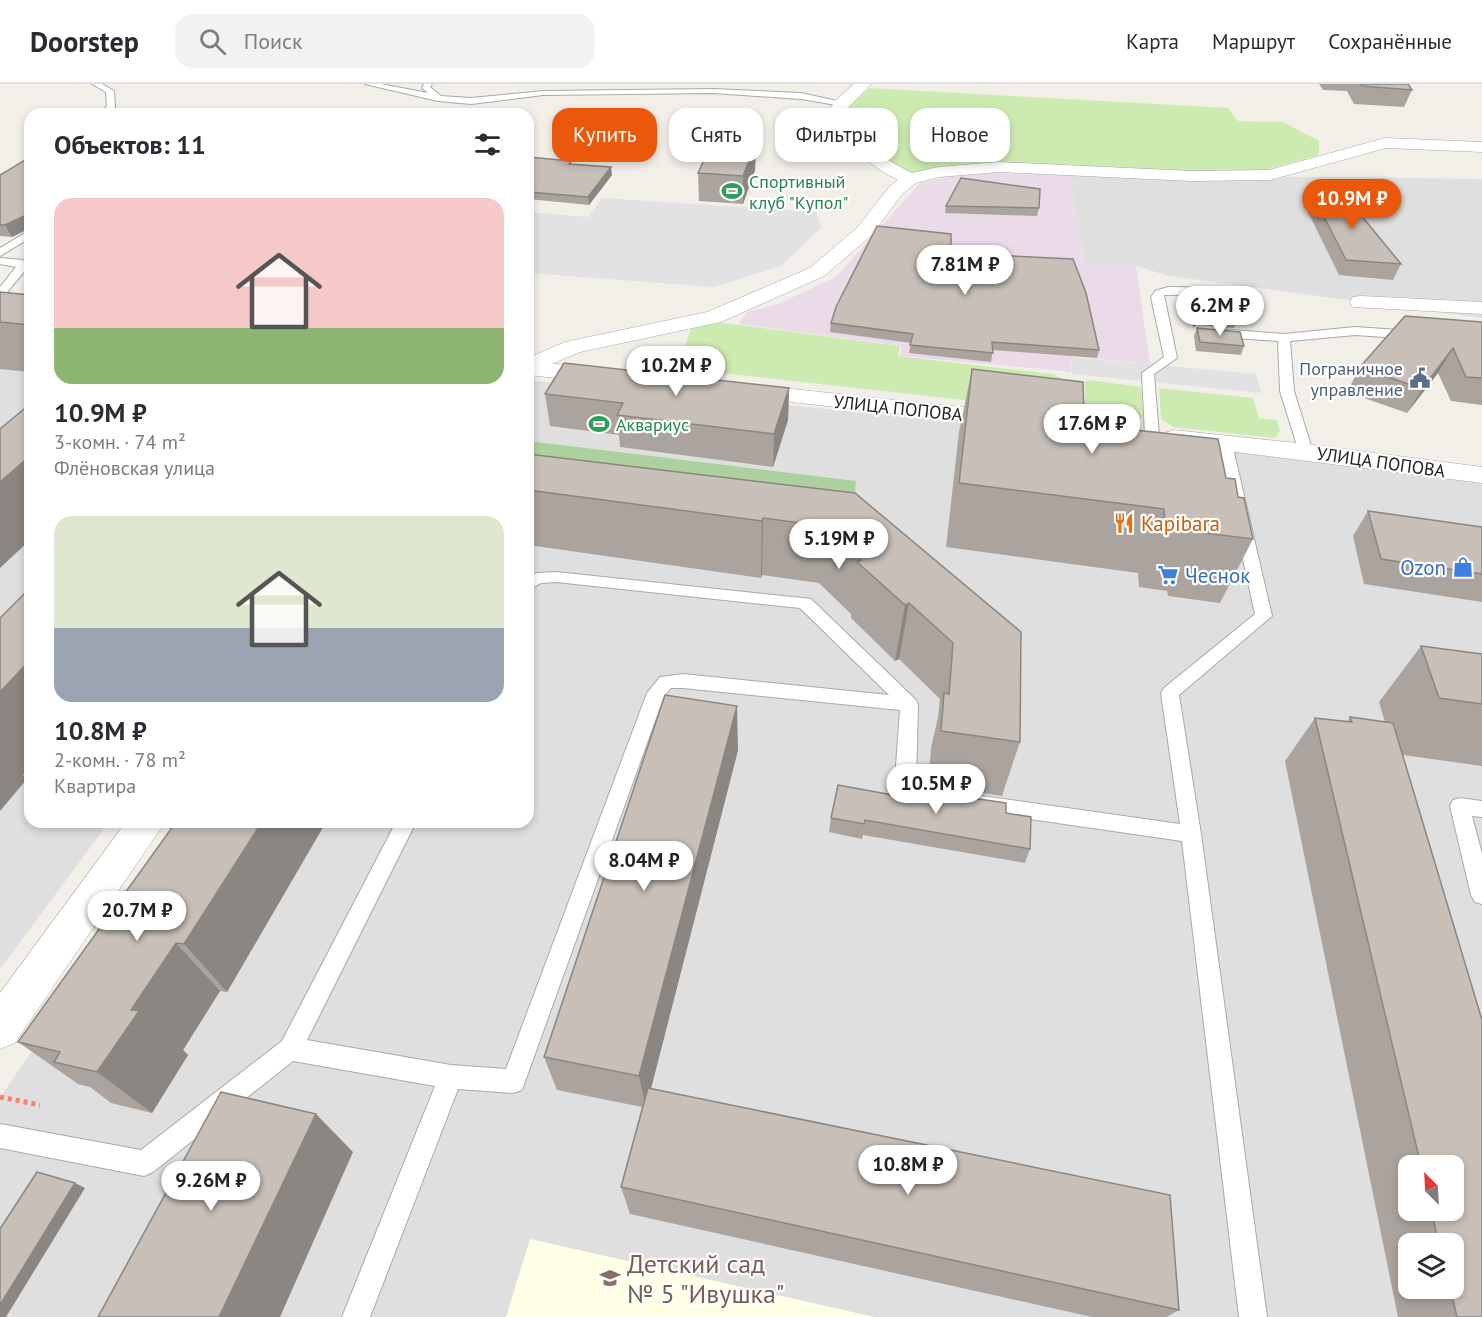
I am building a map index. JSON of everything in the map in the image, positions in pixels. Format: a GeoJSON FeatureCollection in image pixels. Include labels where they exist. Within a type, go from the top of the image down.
{"type":"FeatureCollection","features":[{"type":"Feature","properties":{"kind":"street"},"geometry":{"type":"LineString","coordinates":[[864,84],[842,103],[835,113],[848,138],[876,162],[910,179]]}},
{"type":"Feature","properties":{"kind":"street"},"geometry":{"type":"LineString","coordinates":[[534,364],[573,347],[713,317],[817,272],[865,231],[896,190],[910,179],[939,172],[999,166],[1192,176],[1270,175],[1384,143],[1482,147]]}},
{"type":"Feature","properties":{"kind":"street"},"geometry":{"type":"LineString","coordinates":[[1361,302],[1482,308]]}},
{"type":"Feature","properties":{"kind":"street"},"geometry":{"type":"LineString","coordinates":[[534,368],[622,378]]}},
{"type":"Feature","properties":{"kind":"street","name":"УЛИЦА ПОПОВА"},"geometry":{"type":"LineString","coordinates":[[717,388],[1035,422]]}},
{"type":"Feature","properties":{"kind":"street","name":"УЛИЦА ПОПОВА"},"geometry":{"type":"LineString","coordinates":[[1141,434],[1306,452],[1482,476]]}},
{"type":"Feature","properties":{"kind":"street"},"geometry":{"type":"LineString","coordinates":[[0,1028],[143,828]]}},
{"type":"Feature","properties":{"kind":"lane"},"geometry":{"type":"LineString","coordinates":[[96,84],[110,92],[110,108]]}},
{"type":"Feature","properties":{"kind":"lane"},"geometry":{"type":"LineString","coordinates":[[369,84],[439,98],[471,101],[543,93],[713,91],[801,96],[842,103]]}},
{"type":"Feature","properties":{"kind":"lane"},"geometry":{"type":"LineString","coordinates":[[428,84],[426,88],[439,98]]}},
{"type":"Feature","properties":{"kind":"lane"},"geometry":{"type":"LineString","coordinates":[[0,253],[24,238]]}},
{"type":"Feature","properties":{"kind":"lane"},"geometry":{"type":"LineString","coordinates":[[0,261],[18,262],[22,267],[3,304]]}},
{"type":"Feature","properties":{"kind":"lane"},"geometry":{"type":"LineString","coordinates":[[1141,434],[1148,373],[1171,358],[1157,297],[1159,293],[1168,290],[1233,291]]}},
{"type":"Feature","properties":{"kind":"lane"},"geometry":{"type":"LineString","coordinates":[[1208,332],[1284,338],[1355,332],[1424,336]]}},
{"type":"Feature","properties":{"kind":"lane"},"geometry":{"type":"LineString","coordinates":[[1284,338],[1287,392],[1306,452]]}},
{"type":"Feature","properties":{"kind":"lane"},"geometry":{"type":"LineString","coordinates":[[1225,444],[1264,616],[1170,693],[1191,834],[1253,1317]]}},
{"type":"Feature","properties":{"kind":"lane"},"geometry":{"type":"LineString","coordinates":[[534,580],[537,578],[556,577],[805,603],[909,704],[905,780],[908,791],[921,795],[1191,834]]}},
{"type":"Feature","properties":{"kind":"lane"},"geometry":{"type":"LineString","coordinates":[[290,1049],[451,1077],[513,1081],[656,693],[666,682],[683,681],[909,704]]}},
{"type":"Feature","properties":{"kind":"lane"},"geometry":{"type":"LineString","coordinates":[[1482,809],[1460,806],[1482,895]]}},
{"type":"Feature","properties":{"kind":"lane"},"geometry":{"type":"LineString","coordinates":[[0,1136],[144,1163],[290,1049],[403,828]]}},
{"type":"Feature","properties":{"kind":"lane"},"geometry":{"type":"LineString","coordinates":[[356,1317],[451,1077]]}},
{"type":"Feature","properties":{"kind":"path"},"geometry":{"type":"LineString","coordinates":[[0,1097],[40,1105]]}},
{"type":"Feature","properties":{"kind":"shaded area"},"geometry":{"type":"Polygon","coordinates":[[[963,173],[1069,174],[1085,264],[1136,266],[1150,364],[1071,356],[1071,372],[900,356],[902,346],[739,324],[747,312],[776,305],[836,277],[920,183],[963,173]]]}},
{"type":"Feature","properties":{"kind":"shaded area"},"geometry":{"type":"Polygon","coordinates":[[[1069,174],[1482,179],[1482,318],[1169,276],[1136,266],[1085,264],[1069,174]]]}},
{"type":"Feature","properties":{"kind":"shaded area"},"geometry":{"type":"Polygon","coordinates":[[[602,198],[816,212],[821,228],[781,266],[714,287],[534,273],[534,212],[588,217],[602,198]]]}},
{"type":"Feature","properties":{"kind":"shaded area"},"geometry":{"type":"Polygon","coordinates":[[[0,321],[24,323],[24,828],[105,828],[0,969],[0,321]]]}},
{"type":"Feature","properties":{"kind":"shaded area"},"geometry":{"type":"Polygon","coordinates":[[[1071,357],[1256,374],[1261,393],[1072,374],[1071,357]]]}},
{"type":"Feature","properties":{"kind":"shaded area"},"geometry":{"type":"Polygon","coordinates":[[[534,381],[1116,437],[1482,483],[1482,1317],[0,1317],[0,1098],[182,828],[534,828],[534,381]]]}},
{"type":"Feature","properties":{"kind":"shaded area","name":"Детский сад № 5 \"Ивушка\""},"geometry":{"type":"Polygon","coordinates":[[[530,1239],[874,1317],[506,1317],[530,1239]]]}},
{"type":"Feature","properties":{"kind":"green space"},"geometry":{"type":"Polygon","coordinates":[[[869,88],[1228,108],[1238,121],[1283,122],[1319,141],[1319,155],[1265,170],[1191,172],[999,163],[909,174],[886,162],[898,162],[898,108],[848,108],[869,88]]]}},
{"type":"Feature","properties":{"kind":"green space"},"geometry":{"type":"Polygon","coordinates":[[[716,322],[900,346],[898,356],[1053,374],[1069,382],[1062,411],[704,371],[683,351],[691,329],[716,322]]]}},
{"type":"Feature","properties":{"kind":"green space"},"geometry":{"type":"Polygon","coordinates":[[[1085,381],[1141,387],[1143,417],[1138,422],[1085,413],[1085,381]]]}},
{"type":"Feature","properties":{"kind":"green space"},"geometry":{"type":"Polygon","coordinates":[[[1159,388],[1253,398],[1259,418],[1277,420],[1280,431],[1275,438],[1173,427],[1161,419],[1159,388]]]}},
{"type":"Feature","properties":{"kind":"green space"},"geometry":{"type":"Polygon","coordinates":[[[534,442],[856,481],[851,533],[534,496],[534,442]]]}},
{"type":"Feature","properties":{"kind":"building"},"geometry":{"type":"Polygon","coordinates":[[[1360,84],[1408,84],[1412,90],[1362,86],[1360,84]]]}},
{"type":"Feature","properties":{"kind":"building"},"geometry":{"type":"Polygon","coordinates":[[[534,158],[552,159],[552,162],[611,167],[588,197],[534,192],[534,158]]]}},
{"type":"Feature","properties":{"kind":"building"},"geometry":{"type":"Polygon","coordinates":[[[24,161],[24,216],[5,225],[0,225],[0,175],[24,161]]]}},
{"type":"Feature","properties":{"kind":"building"},"geometry":{"type":"Polygon","coordinates":[[[703,162],[749,162],[743,176],[698,173],[703,162]]]}},
{"type":"Feature","properties":{"kind":"building"},"geometry":{"type":"Polygon","coordinates":[[[961,178],[1040,189],[1039,208],[946,206],[961,178]]]}},
{"type":"Feature","properties":{"kind":"building"},"geometry":{"type":"Polygon","coordinates":[[[1311,191],[1342,192],[1401,264],[1346,260],[1311,191]]]}},
{"type":"Feature","properties":{"kind":"building"},"geometry":{"type":"Polygon","coordinates":[[[877,226],[951,234],[951,253],[1073,259],[1086,293],[1099,350],[992,342],[993,353],[910,345],[913,334],[831,323],[836,307],[877,226]]]}},
{"type":"Feature","properties":{"kind":"building"},"geometry":{"type":"Polygon","coordinates":[[[0,292],[24,294],[24,324],[0,322],[0,292]]]}},
{"type":"Feature","properties":{"kind":"building"},"geometry":{"type":"Polygon","coordinates":[[[1197,302],[1239,306],[1240,311],[1203,308],[1199,311],[1197,302]]]}},
{"type":"Feature","properties":{"kind":"building"},"geometry":{"type":"Polygon","coordinates":[[[1405,316],[1482,322],[1482,378],[1466,377],[1453,348],[1422,389],[1360,367],[1405,316]]]}},
{"type":"Feature","properties":{"kind":"building"},"geometry":{"type":"Polygon","coordinates":[[[1197,328],[1240,332],[1244,346],[1200,342],[1197,328]]]}},
{"type":"Feature","properties":{"kind":"building"},"geometry":{"type":"Polygon","coordinates":[[[564,363],[789,388],[774,434],[617,415],[623,403],[545,394],[564,363]]]}},
{"type":"Feature","properties":{"kind":"building"},"geometry":{"type":"Polygon","coordinates":[[[972,369],[1083,382],[1084,414],[1125,419],[1126,429],[1218,439],[1226,478],[1235,479],[1238,497],[1244,498],[1253,539],[1196,532],[1195,527],[1165,523],[1164,509],[959,483],[972,369]]]}},
{"type":"Feature","properties":{"kind":"building"},"geometry":{"type":"Polygon","coordinates":[[[24,409],[24,461],[0,482],[0,429],[24,409]]]}},
{"type":"Feature","properties":{"kind":"building"},"geometry":{"type":"Polygon","coordinates":[[[534,455],[855,493],[1021,632],[1020,742],[941,731],[944,693],[949,694],[953,643],[909,603],[905,605],[857,562],[861,560],[823,526],[763,518],[762,521],[534,491],[534,455]]]}},
{"type":"Feature","properties":{"kind":"building"},"geometry":{"type":"Polygon","coordinates":[[[1368,511],[1482,527],[1482,574],[1381,559],[1368,511]]]}},
{"type":"Feature","properties":{"kind":"building"},"geometry":{"type":"Polygon","coordinates":[[[24,594],[24,666],[0,692],[0,618],[24,594]]]}},
{"type":"Feature","properties":{"kind":"building"},"geometry":{"type":"Polygon","coordinates":[[[1421,646],[1482,654],[1482,704],[1439,698],[1421,646]]]}},
{"type":"Feature","properties":{"kind":"building"},"geometry":{"type":"Polygon","coordinates":[[[665,695],[737,706],[639,1076],[544,1057],[665,695]]]}},
{"type":"Feature","properties":{"kind":"building"},"geometry":{"type":"Polygon","coordinates":[[[1350,717],[1393,723],[1482,1020],[1482,1317],[1457,1317],[1453,1299],[1464,1299],[1464,1233],[1436,1233],[1434,1221],[1464,1221],[1464,1155],[1418,1155],[1315,718],[1352,722],[1350,717]]]}},
{"type":"Feature","properties":{"kind":"building"},"geometry":{"type":"Polygon","coordinates":[[[838,785],[920,800],[920,798],[929,800],[930,792],[1006,803],[1006,813],[1031,817],[1030,849],[865,820],[864,824],[831,818],[838,785]]]}},
{"type":"Feature","properties":{"kind":"building"},"geometry":{"type":"Polygon","coordinates":[[[172,828],[258,828],[184,944],[176,943],[131,1010],[139,1011],[97,1072],[54,1062],[60,1052],[18,1042],[172,828]]]}},
{"type":"Feature","properties":{"kind":"building"},"geometry":{"type":"Polygon","coordinates":[[[648,1088],[1170,1195],[1179,1310],[621,1187],[648,1088]]]}},
{"type":"Feature","properties":{"kind":"building"},"geometry":{"type":"Polygon","coordinates":[[[221,1092],[316,1114],[219,1317],[98,1317],[221,1092]]]}},
{"type":"Feature","properties":{"kind":"building"},"geometry":{"type":"Polygon","coordinates":[[[37,1172],[75,1183],[0,1305],[0,1229],[37,1172]]]}},
{"type":"Feature","properties":{"kind":"place","name":"Спортивный клуб \"Купол\""},"geometry":{"type":"Point","coordinates":[732,191]}},
{"type":"Feature","properties":{"kind":"place","name":"Пограничное управление"},"geometry":{"type":"Point","coordinates":[1420,378]}},
{"type":"Feature","properties":{"kind":"place","name":"Аквариус"},"geometry":{"type":"Point","coordinates":[599,424]}},
{"type":"Feature","properties":{"kind":"place","name":"Kapibara"},"geometry":{"type":"Point","coordinates":[1124,523]}},
{"type":"Feature","properties":{"kind":"place","name":"Ozon"},"geometry":{"type":"Point","coordinates":[1463,567]}},
{"type":"Feature","properties":{"kind":"place","name":"Чеснок"},"geometry":{"type":"Point","coordinates":[1168,575]}},
{"type":"Feature","properties":{"kind":"place","name":"Детский сад № 5 \"Ивушка\""},"geometry":{"type":"Point","coordinates":[610,1278]}}]}
